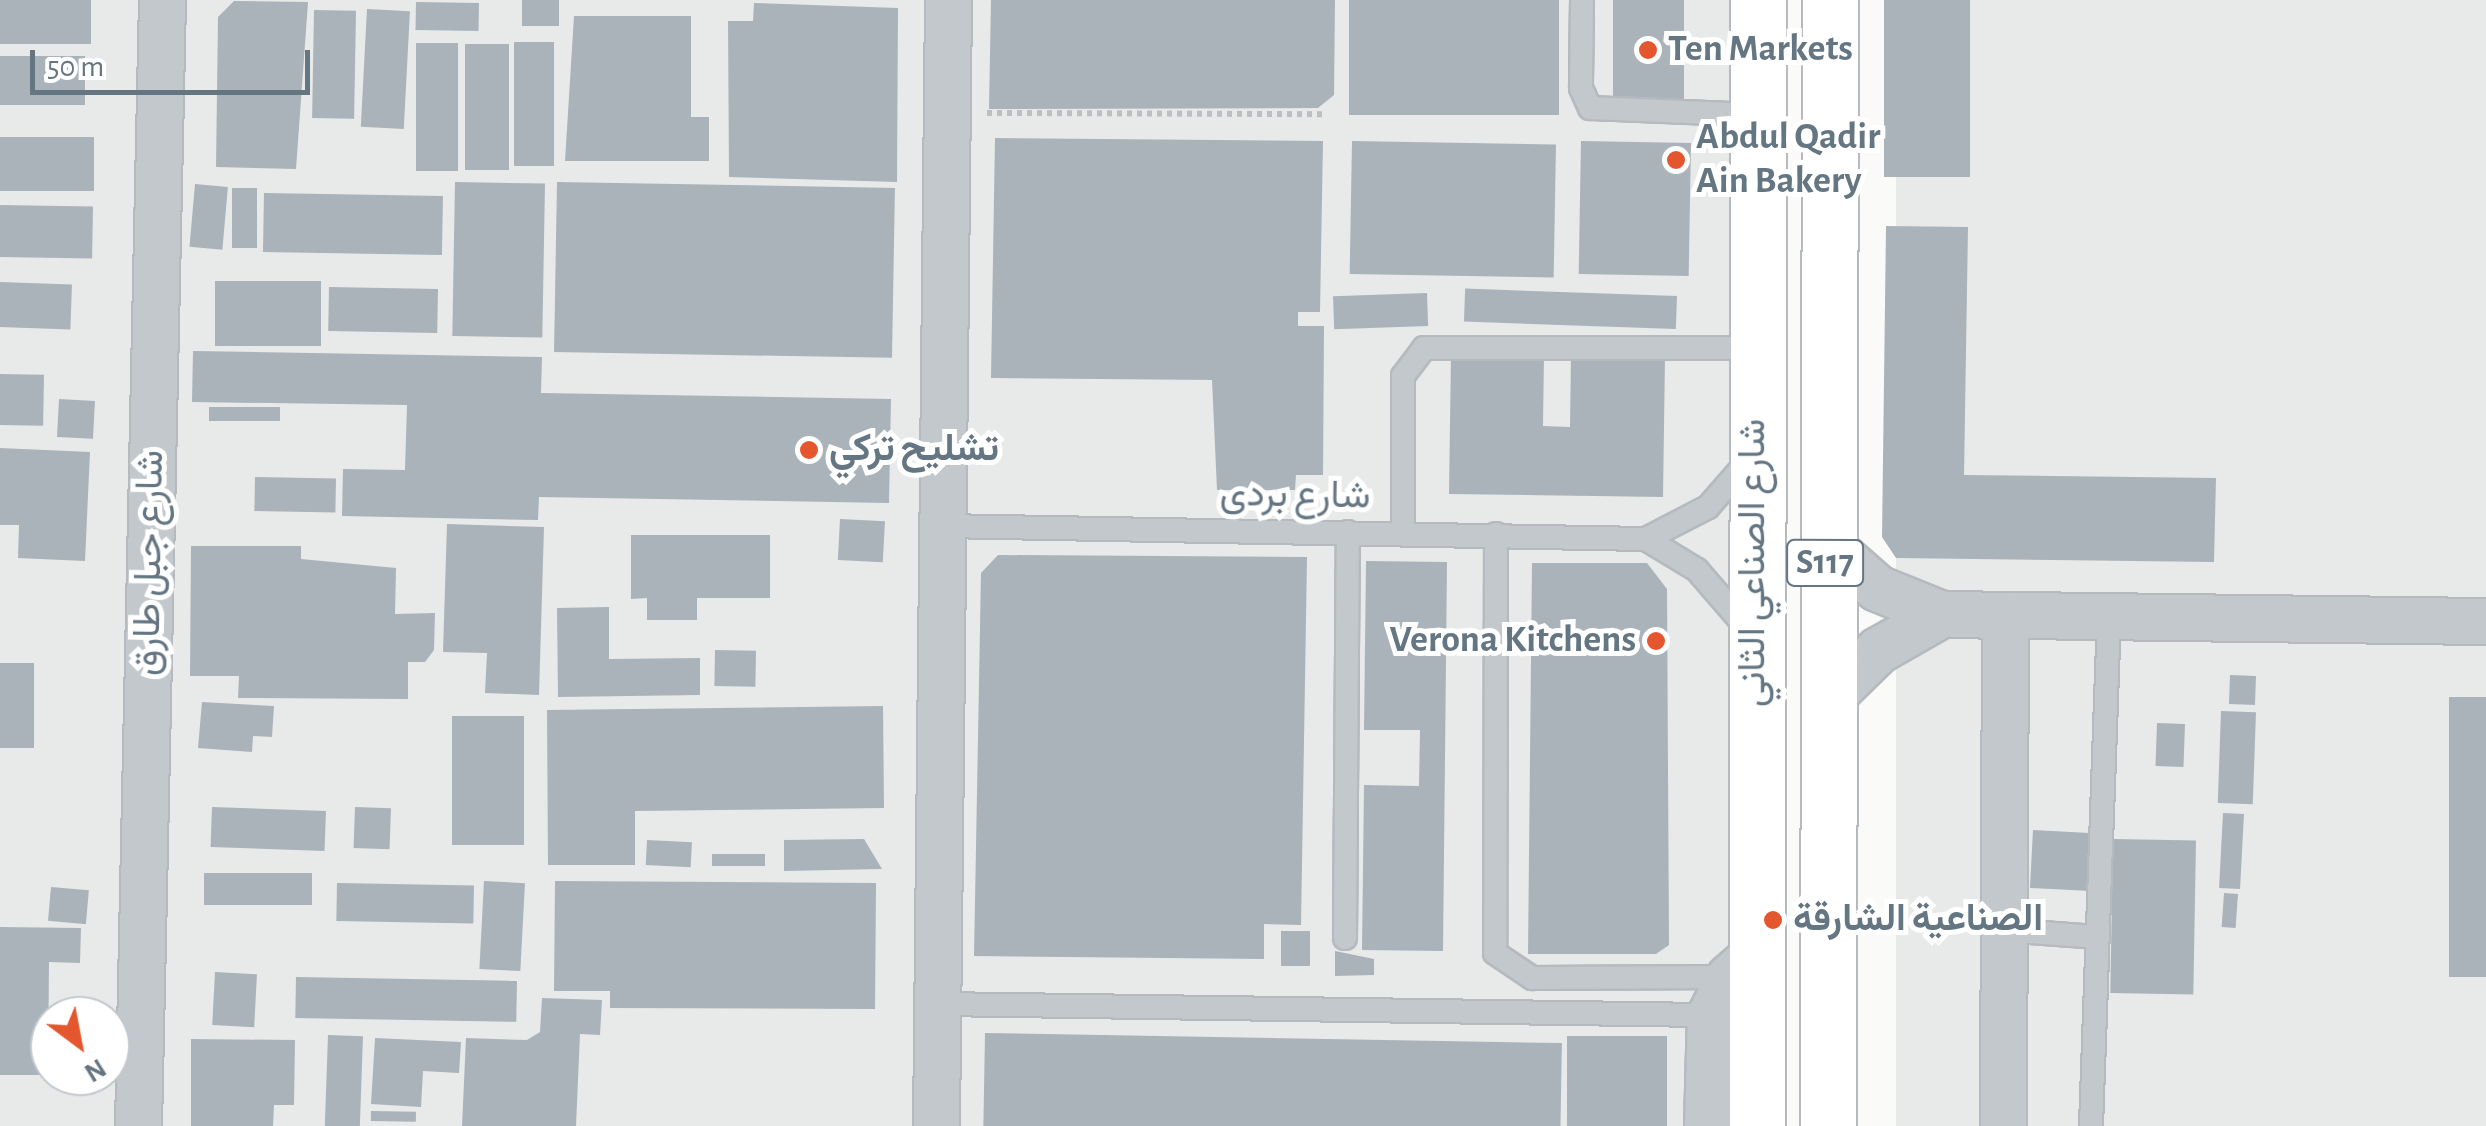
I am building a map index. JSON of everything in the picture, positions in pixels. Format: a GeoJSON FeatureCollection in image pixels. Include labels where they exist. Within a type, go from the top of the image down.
{"type":"FeatureCollection","features":[{"type":"Feature","properties":{"kind":"main road","name":"شارع الصناعي الثاني"},"geometry":{"type":"LineString","coordinates":[[1757,1126],[1732,982],[1753,638],[1758,0]]}},
{"type":"Feature","properties":{"kind":"main road","name":"شارع الصناعي الثاني"},"geometry":{"type":"LineString","coordinates":[[1828,1126],[1825,542],[1830,0]]}},
{"type":"Feature","properties":{"kind":"street","name":"شارع جبل طارق"},"geometry":{"type":"LineString","coordinates":[[138,1126],[162,0]]}},
{"type":"Feature","properties":{"kind":"street"},"geometry":{"type":"LineString","coordinates":[[936,1126],[948,0]]}},
{"type":"Feature","properties":{"kind":"street"},"geometry":{"type":"LineString","coordinates":[[1825,542],[1876,588],[1941,614],[2486,620]]}},
{"type":"Feature","properties":{"kind":"street"},"geometry":{"type":"LineString","coordinates":[[1826,700],[1878,650],[1941,614]]}},
{"type":"Feature","properties":{"kind":"street"},"geometry":{"type":"LineString","coordinates":[[2003,1126],[2005,615]]}},
{"type":"Feature","properties":{"kind":"street"},"geometry":{"type":"LineString","coordinates":[[1708,1126],[1732,982]]}},
{"type":"Feature","properties":{"kind":"lane"},"geometry":{"type":"LineString","coordinates":[[1582,0],[1581,88],[1590,108],[1755,116]]}},
{"type":"Feature","properties":{"kind":"lane"},"geometry":{"type":"LineString","coordinates":[[1403,533],[1403,376],[1424,348],[1754,348]]}},
{"type":"Feature","properties":{"kind":"lane","name":"شارع بردى"},"geometry":{"type":"LineString","coordinates":[[942,526],[1646,539],[1708,507],[1753,454]]}},
{"type":"Feature","properties":{"kind":"lane"},"geometry":{"type":"LineString","coordinates":[[1346,938],[1348,532]]}},
{"type":"Feature","properties":{"kind":"lane"},"geometry":{"type":"LineString","coordinates":[[1496,534],[1495,953],[1532,978],[1732,982]]}},
{"type":"Feature","properties":{"kind":"lane"},"geometry":{"type":"LineString","coordinates":[[1646,539],[1719,590],[1753,638]]}},
{"type":"Feature","properties":{"kind":"lane"},"geometry":{"type":"LineString","coordinates":[[2091,1126],[2109,616]]}},
{"type":"Feature","properties":{"kind":"lane"},"geometry":{"type":"LineString","coordinates":[[2004,930],[2098,937]]}},
{"type":"Feature","properties":{"kind":"lane"},"geometry":{"type":"LineString","coordinates":[[937,1004],[1732,982]]}},
{"type":"Feature","properties":{"kind":"path"},"geometry":{"type":"LineString","coordinates":[[946,113],[1324,114]]}},
{"type":"Feature","properties":{"kind":"shaded area"},"geometry":{"type":"Polygon","coordinates":[[[0,0],[1739,0],[1742,1126],[0,1126],[0,0]]]}},
{"type":"Feature","properties":{"kind":"shaded area"},"geometry":{"type":"Polygon","coordinates":[[[1896,0],[2486,0],[2486,1126],[1896,1126],[1896,0]]]}},
{"type":"Feature","properties":{"kind":"building"},"geometry":{"type":"Polygon","coordinates":[[[0,0],[91,0],[91,44],[0,44],[0,0]]]}},
{"type":"Feature","properties":{"kind":"building"},"geometry":{"type":"Polygon","coordinates":[[[522,0],[559,0],[559,26],[522,26],[522,0]]]}},
{"type":"Feature","properties":{"kind":"building"},"geometry":{"type":"Polygon","coordinates":[[[991,0],[1335,0],[1334,95],[1318,108],[989,109],[991,0]]]}},
{"type":"Feature","properties":{"kind":"building"},"geometry":{"type":"Polygon","coordinates":[[[1349,0],[1559,0],[1559,115],[1349,115],[1349,0]]]}},
{"type":"Feature","properties":{"kind":"building","name":"Ten Markets"},"geometry":{"type":"Polygon","coordinates":[[[1613,0],[1684,0],[1684,100],[1613,100],[1613,0]]]}},
{"type":"Feature","properties":{"kind":"building"},"geometry":{"type":"Polygon","coordinates":[[[1884,0],[1970,0],[1970,177],[1884,177],[1884,0]]]}},
{"type":"Feature","properties":{"kind":"building"},"geometry":{"type":"Polygon","coordinates":[[[234,1],[308,2],[296,169],[216,167],[218,17],[234,1]]]}},
{"type":"Feature","properties":{"kind":"building"},"geometry":{"type":"Polygon","coordinates":[[[416,2],[479,3],[479,31],[416,30],[416,2]]]}},
{"type":"Feature","properties":{"kind":"building"},"geometry":{"type":"Polygon","coordinates":[[[754,3],[898,8],[897,182],[729,177],[728,21],[753,21],[754,3]]]}},
{"type":"Feature","properties":{"kind":"building"},"geometry":{"type":"Polygon","coordinates":[[[367,9],[410,11],[404,129],[361,127],[367,9]]]}},
{"type":"Feature","properties":{"kind":"building"},"geometry":{"type":"Polygon","coordinates":[[[314,10],[356,11],[354,119],[312,118],[314,10]]]}},
{"type":"Feature","properties":{"kind":"building"},"geometry":{"type":"Polygon","coordinates":[[[574,16],[691,16],[691,117],[709,117],[709,161],[565,161],[574,16]]]}},
{"type":"Feature","properties":{"kind":"building"},"geometry":{"type":"Polygon","coordinates":[[[514,42],[554,42],[554,166],[514,166],[514,42]]]}},
{"type":"Feature","properties":{"kind":"building"},"geometry":{"type":"Polygon","coordinates":[[[416,43],[458,43],[458,171],[416,171],[416,43]]]}},
{"type":"Feature","properties":{"kind":"building"},"geometry":{"type":"Polygon","coordinates":[[[465,44],[509,44],[509,170],[465,170],[465,44]]]}},
{"type":"Feature","properties":{"kind":"building"},"geometry":{"type":"Polygon","coordinates":[[[0,56],[85,56],[85,105],[0,105],[0,56]]]}},
{"type":"Feature","properties":{"kind":"building"},"geometry":{"type":"Polygon","coordinates":[[[0,137],[94,137],[94,191],[0,191],[0,137]]]}},
{"type":"Feature","properties":{"kind":"building"},"geometry":{"type":"Polygon","coordinates":[[[995,138],[1323,141],[1320,312],[1298,312],[1298,326],[1324,326],[1323,475],[1296,475],[1295,490],[1217,490],[1212,380],[991,378],[995,138]]]}},
{"type":"Feature","properties":{"kind":"building"},"geometry":{"type":"Polygon","coordinates":[[[1352,141],[1556,145],[1554,278],[1350,274],[1352,141]]]}},
{"type":"Feature","properties":{"kind":"building"},"geometry":{"type":"Polygon","coordinates":[[[1581,141],[1691,143],[1689,276],[1579,274],[1581,141]]]}},
{"type":"Feature","properties":{"kind":"building"},"geometry":{"type":"Polygon","coordinates":[[[455,182],[545,184],[542,338],[452,336],[455,182]]]}},
{"type":"Feature","properties":{"kind":"building"},"geometry":{"type":"Polygon","coordinates":[[[557,182],[895,188],[892,358],[554,352],[557,182]]]}},
{"type":"Feature","properties":{"kind":"building"},"geometry":{"type":"Polygon","coordinates":[[[195,184],[228,187],[222,250],[190,247],[195,184]]]}},
{"type":"Feature","properties":{"kind":"building"},"geometry":{"type":"Polygon","coordinates":[[[232,188],[257,188],[257,248],[232,248],[232,188]]]}},
{"type":"Feature","properties":{"kind":"building"},"geometry":{"type":"Polygon","coordinates":[[[264,193],[443,196],[442,255],[263,252],[264,193]]]}},
{"type":"Feature","properties":{"kind":"building"},"geometry":{"type":"Polygon","coordinates":[[[0,205],[93,207],[92,259],[0,257],[0,205]]]}},
{"type":"Feature","properties":{"kind":"building"},"geometry":{"type":"Polygon","coordinates":[[[1886,226],[1968,227],[1964,475],[2216,478],[2214,562],[1896,558],[1882,537],[1886,226]]]}},
{"type":"Feature","properties":{"kind":"building"},"geometry":{"type":"Polygon","coordinates":[[[215,281],[321,281],[321,346],[215,346],[215,281]]]}},
{"type":"Feature","properties":{"kind":"building"},"geometry":{"type":"Polygon","coordinates":[[[0,282],[72,285],[70,329],[0,327],[0,282]]]}},
{"type":"Feature","properties":{"kind":"building"},"geometry":{"type":"Polygon","coordinates":[[[329,287],[438,289],[437,333],[328,331],[329,287]]]}},
{"type":"Feature","properties":{"kind":"building"},"geometry":{"type":"Polygon","coordinates":[[[1465,289],[1677,296],[1676,329],[1464,322],[1465,289]]]}},
{"type":"Feature","properties":{"kind":"building"},"geometry":{"type":"Polygon","coordinates":[[[1427,293],[1428,326],[1334,329],[1333,296],[1427,293]]]}},
{"type":"Feature","properties":{"kind":"building"},"geometry":{"type":"Polygon","coordinates":[[[193,351],[542,357],[541,393],[891,399],[889,503],[539,497],[538,520],[342,516],[343,469],[405,470],[407,405],[192,402],[193,351]]]}},
{"type":"Feature","properties":{"kind":"building"},"geometry":{"type":"Polygon","coordinates":[[[1451,354],[1544,355],[1543,426],[1570,427],[1571,355],[1665,356],[1663,497],[1449,494],[1451,354]]]}},
{"type":"Feature","properties":{"kind":"building"},"geometry":{"type":"Polygon","coordinates":[[[0,374],[44,375],[43,426],[0,425],[0,374]]]}},
{"type":"Feature","properties":{"kind":"building"},"geometry":{"type":"Polygon","coordinates":[[[59,399],[95,401],[93,439],[57,437],[59,399]]]}},
{"type":"Feature","properties":{"kind":"building"},"geometry":{"type":"Polygon","coordinates":[[[209,407],[280,407],[280,421],[209,421],[209,407]]]}},
{"type":"Feature","properties":{"kind":"building"},"geometry":{"type":"Polygon","coordinates":[[[0,448],[90,452],[85,561],[18,558],[19,525],[0,525],[0,448]]]}},
{"type":"Feature","properties":{"kind":"building"},"geometry":{"type":"Polygon","coordinates":[[[255,477],[336,478],[335,512],[254,511],[255,477]]]}},
{"type":"Feature","properties":{"kind":"building"},"geometry":{"type":"Polygon","coordinates":[[[840,519],[885,521],[883,562],[838,560],[840,519]]]}},
{"type":"Feature","properties":{"kind":"building"},"geometry":{"type":"Polygon","coordinates":[[[447,524],[544,527],[539,695],[485,693],[487,653],[443,652],[447,524]]]}},
{"type":"Feature","properties":{"kind":"building"},"geometry":{"type":"Polygon","coordinates":[[[631,535],[770,535],[770,598],[697,598],[697,620],[647,620],[647,598],[631,599],[631,535]]]}},
{"type":"Feature","properties":{"kind":"building"},"geometry":{"type":"Polygon","coordinates":[[[191,546],[301,546],[301,559],[396,568],[395,614],[435,613],[434,650],[425,662],[408,662],[408,699],[238,698],[239,676],[190,676],[191,546]]]}},
{"type":"Feature","properties":{"kind":"building"},"geometry":{"type":"Polygon","coordinates":[[[998,555],[1307,557],[1301,925],[1264,924],[1264,959],[974,956],[981,573],[998,555]]]}},
{"type":"Feature","properties":{"kind":"building"},"geometry":{"type":"Polygon","coordinates":[[[1366,561],[1447,562],[1443,951],[1362,950],[1364,785],[1419,786],[1420,730],[1364,730],[1366,561]]]}},
{"type":"Feature","properties":{"kind":"building"},"geometry":{"type":"Polygon","coordinates":[[[1532,563],[1647,563],[1667,589],[1669,945],[1656,954],[1528,954],[1532,563]]]}},
{"type":"Feature","properties":{"kind":"building"},"geometry":{"type":"Polygon","coordinates":[[[609,607],[609,659],[700,658],[700,695],[558,697],[557,608],[609,607]]]}},
{"type":"Feature","properties":{"kind":"building"},"geometry":{"type":"Polygon","coordinates":[[[715,650],[756,651],[755,687],[714,686],[715,650]]]}},
{"type":"Feature","properties":{"kind":"building"},"geometry":{"type":"Polygon","coordinates":[[[0,663],[34,663],[34,748],[0,748],[0,663]]]}},
{"type":"Feature","properties":{"kind":"building"},"geometry":{"type":"Polygon","coordinates":[[[2230,675],[2256,676],[2255,705],[2229,704],[2230,675]]]}},
{"type":"Feature","properties":{"kind":"building"},"geometry":{"type":"Polygon","coordinates":[[[2449,697],[2486,697],[2486,977],[2449,977],[2449,697]]]}},
{"type":"Feature","properties":{"kind":"building"},"geometry":{"type":"Polygon","coordinates":[[[202,702],[274,706],[272,737],[253,736],[252,752],[198,748],[202,702]]]}},
{"type":"Feature","properties":{"kind":"building"},"geometry":{"type":"Polygon","coordinates":[[[883,706],[884,808],[635,811],[635,865],[548,865],[547,710],[883,706]]]}},
{"type":"Feature","properties":{"kind":"building"},"geometry":{"type":"Polygon","coordinates":[[[2221,711],[2256,712],[2253,804],[2218,803],[2221,711]]]}},
{"type":"Feature","properties":{"kind":"building"},"geometry":{"type":"Polygon","coordinates":[[[452,716],[524,716],[524,845],[452,845],[452,716]]]}},
{"type":"Feature","properties":{"kind":"building"},"geometry":{"type":"Polygon","coordinates":[[[2157,723],[2185,724],[2183,767],[2155,766],[2157,723]]]}},
{"type":"Feature","properties":{"kind":"building"},"geometry":{"type":"Polygon","coordinates":[[[212,807],[326,811],[325,851],[211,847],[212,807]]]}},
{"type":"Feature","properties":{"kind":"building"},"geometry":{"type":"Polygon","coordinates":[[[355,807],[391,808],[390,849],[354,848],[355,807]]]}},
{"type":"Feature","properties":{"kind":"building"},"geometry":{"type":"Polygon","coordinates":[[[2223,813],[2244,814],[2240,889],[2219,888],[2223,813]]]}},
{"type":"Feature","properties":{"kind":"building"},"geometry":{"type":"Polygon","coordinates":[[[2033,830],[2099,833],[2096,891],[2030,888],[2033,830]]]}},
{"type":"Feature","properties":{"kind":"building"},"geometry":{"type":"Polygon","coordinates":[[[864,839],[882,869],[784,871],[784,840],[864,839]]]}},
{"type":"Feature","properties":{"kind":"building"},"geometry":{"type":"Polygon","coordinates":[[[2113,839],[2196,840],[2193,994],[2110,993],[2113,839]]]}},
{"type":"Feature","properties":{"kind":"building"},"geometry":{"type":"Polygon","coordinates":[[[647,840],[692,842],[691,867],[646,865],[647,840]]]}},
{"type":"Feature","properties":{"kind":"building"},"geometry":{"type":"Polygon","coordinates":[[[712,854],[765,854],[765,866],[712,866],[712,854]]]}},
{"type":"Feature","properties":{"kind":"building"},"geometry":{"type":"Polygon","coordinates":[[[204,873],[312,873],[312,905],[204,905],[204,873]]]}},
{"type":"Feature","properties":{"kind":"building"},"geometry":{"type":"Polygon","coordinates":[[[484,881],[525,883],[520,971],[479,969],[484,881]]]}},
{"type":"Feature","properties":{"kind":"building"},"geometry":{"type":"Polygon","coordinates":[[[555,881],[876,883],[875,1009],[610,1008],[610,991],[554,991],[555,881]]]}},
{"type":"Feature","properties":{"kind":"building"},"geometry":{"type":"Polygon","coordinates":[[[337,883],[474,885],[473,923],[336,921],[337,883]]]}},
{"type":"Feature","properties":{"kind":"building"},"geometry":{"type":"Polygon","coordinates":[[[51,887],[89,890],[86,924],[48,921],[51,887]]]}},
{"type":"Feature","properties":{"kind":"building"},"geometry":{"type":"Polygon","coordinates":[[[2224,893],[2238,894],[2236,928],[2222,927],[2224,893]]]}},
{"type":"Feature","properties":{"kind":"building"},"geometry":{"type":"Polygon","coordinates":[[[0,927],[81,928],[80,963],[49,962],[49,996],[30,996],[30,1075],[0,1075],[0,927]]]}},
{"type":"Feature","properties":{"kind":"building"},"geometry":{"type":"Polygon","coordinates":[[[1281,931],[1310,931],[1310,966],[1281,966],[1281,931]]]}},
{"type":"Feature","properties":{"kind":"building"},"geometry":{"type":"Polygon","coordinates":[[[1335,951],[1374,959],[1374,975],[1335,976],[1335,951]]]}},
{"type":"Feature","properties":{"kind":"building"},"geometry":{"type":"Polygon","coordinates":[[[215,972],[257,974],[254,1027],[212,1025],[215,972]]]}},
{"type":"Feature","properties":{"kind":"building"},"geometry":{"type":"Polygon","coordinates":[[[296,977],[517,981],[516,1022],[295,1018],[296,977]]]}},
{"type":"Feature","properties":{"kind":"building"},"geometry":{"type":"Polygon","coordinates":[[[542,998],[602,1000],[600,1035],[580,1034],[576,1126],[462,1126],[466,1038],[527,1040],[540,1032],[542,998]]]}},
{"type":"Feature","properties":{"kind":"building"},"geometry":{"type":"Polygon","coordinates":[[[985,1033],[1562,1043],[1560,1126],[983,1126],[985,1033]]]}},
{"type":"Feature","properties":{"kind":"building"},"geometry":{"type":"Polygon","coordinates":[[[328,1035],[363,1036],[360,1126],[325,1126],[328,1035]]]}},
{"type":"Feature","properties":{"kind":"building"},"geometry":{"type":"Polygon","coordinates":[[[1567,1036],[1667,1036],[1667,1126],[1567,1126],[1567,1036]]]}},
{"type":"Feature","properties":{"kind":"building"},"geometry":{"type":"Polygon","coordinates":[[[375,1038],[461,1042],[459,1073],[423,1071],[421,1107],[371,1104],[375,1038]]]}},
{"type":"Feature","properties":{"kind":"building"},"geometry":{"type":"Polygon","coordinates":[[[191,1039],[295,1040],[294,1105],[274,1105],[273,1126],[191,1126],[191,1039]]]}},
{"type":"Feature","properties":{"kind":"building"},"geometry":{"type":"Polygon","coordinates":[[[371,1111],[416,1112],[416,1122],[371,1121],[371,1111]]]}},
{"type":"Feature","properties":{"kind":"place","name":"Ten Markets"},"geometry":{"type":"Point","coordinates":[1648,50]}},
{"type":"Feature","properties":{"kind":"place","name":"Abdul Qadir Ain Bakery"},"geometry":{"type":"Point","coordinates":[1676,160]}},
{"type":"Feature","properties":{"kind":"place","name":"تشليح تركي"},"geometry":{"type":"Point","coordinates":[809,450]}},
{"type":"Feature","properties":{"kind":"place","name":"Verona Kitchens"},"geometry":{"type":"Point","coordinates":[1656,641]}},
{"type":"Feature","properties":{"kind":"place","name":"الصناعية الشارقة"},"geometry":{"type":"Point","coordinates":[1773,920]}}]}
